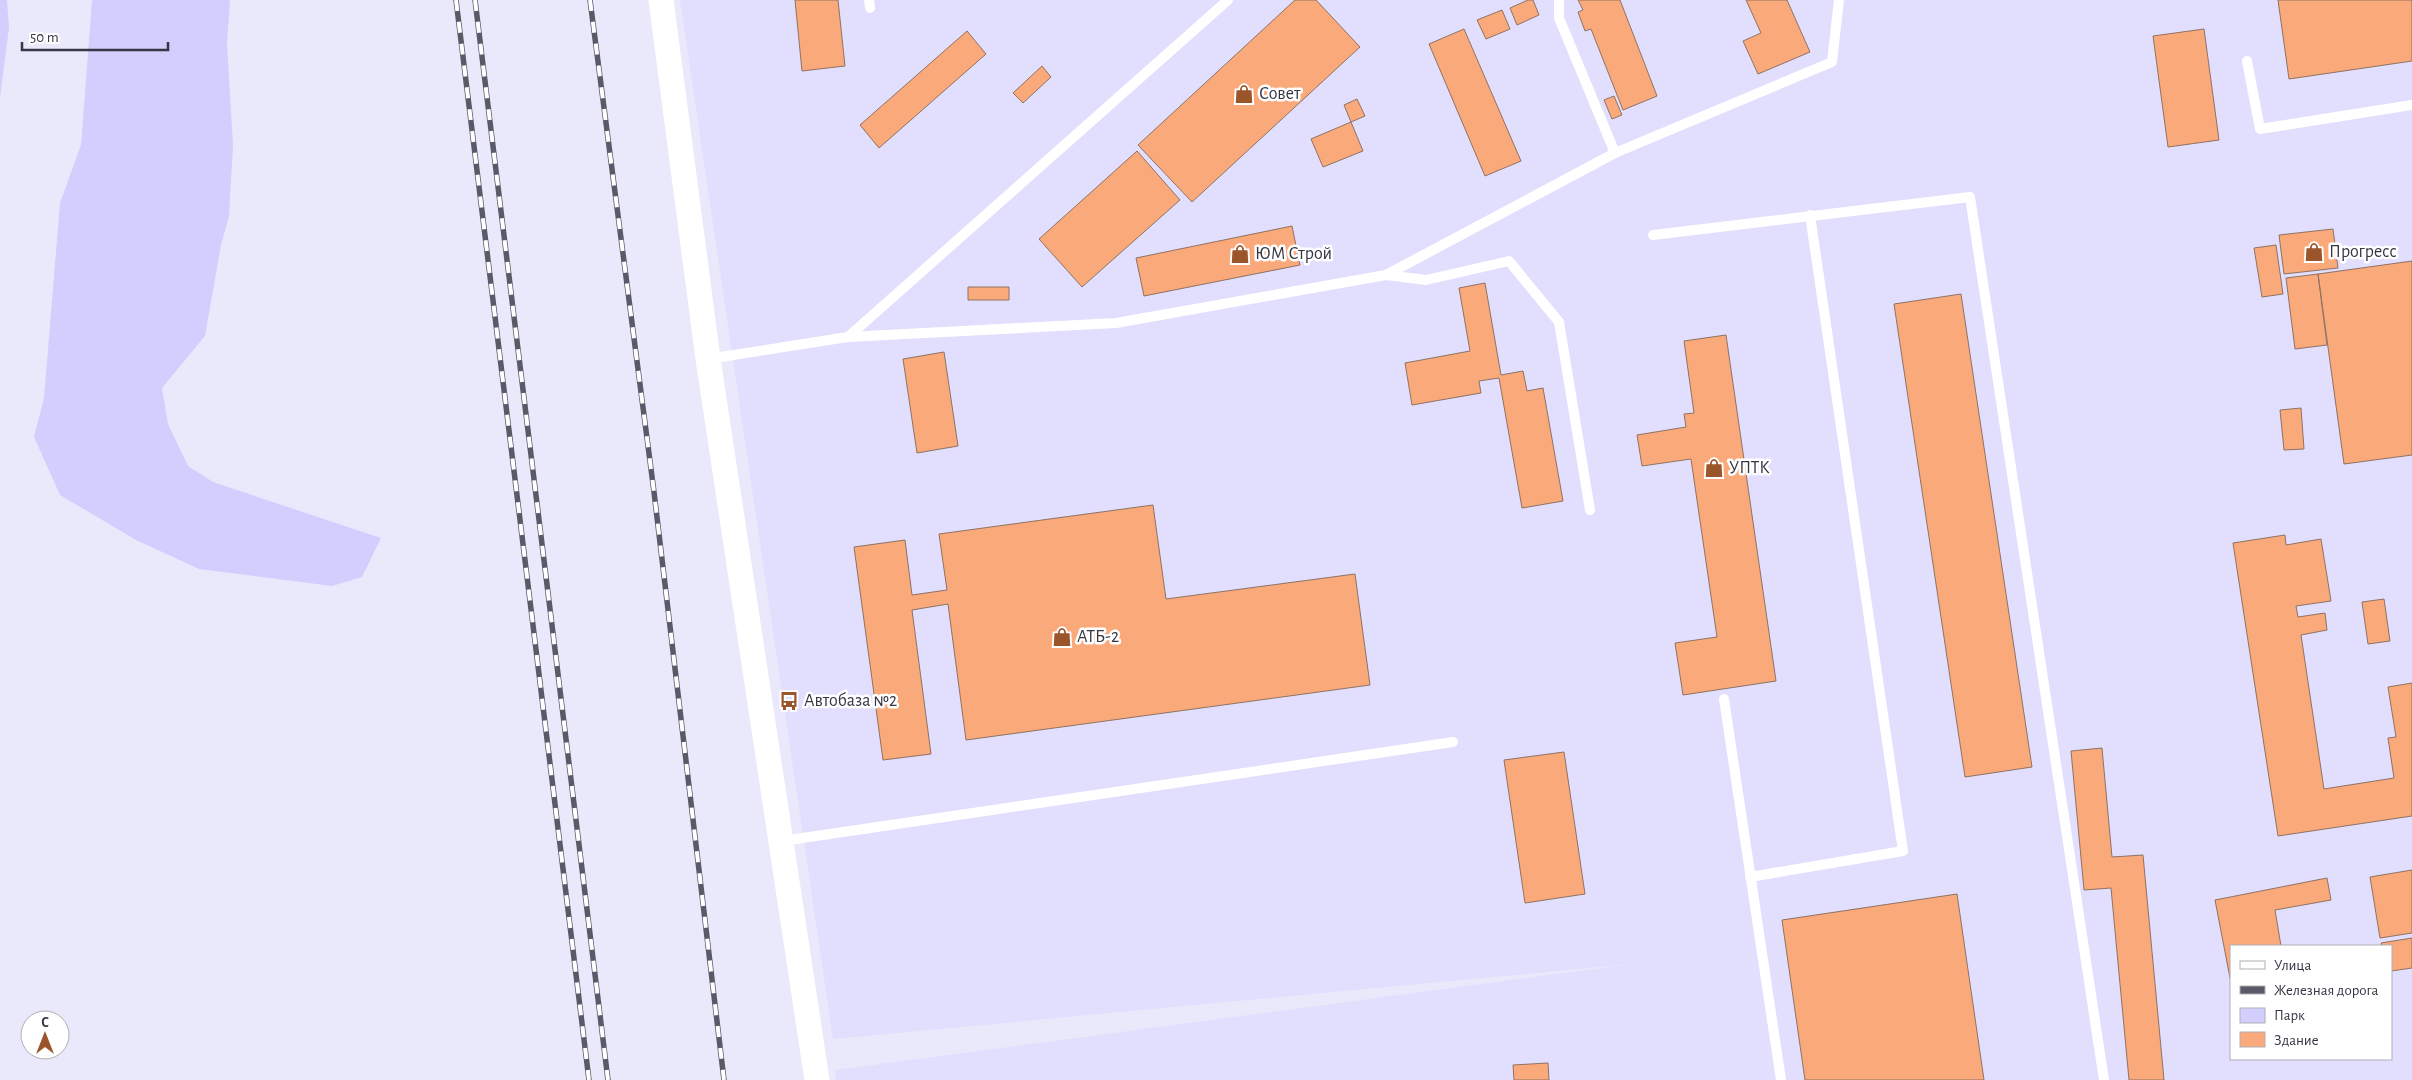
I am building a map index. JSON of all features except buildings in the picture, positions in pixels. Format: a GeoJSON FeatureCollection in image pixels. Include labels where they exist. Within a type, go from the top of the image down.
{"type":"FeatureCollection","features":[{"type":"Feature","properties":{"kind":"street"},"geometry":{"type":"LineString","coordinates":[[661,0],[708,359],[817,1080]]}},
{"type":"Feature","properties":{"kind":"lane"},"geometry":{"type":"LineString","coordinates":[[848,337],[1228,0]]}},
{"type":"Feature","properties":{"kind":"lane"},"geometry":{"type":"LineString","coordinates":[[1559,0],[1559,18],[1615,153]]}},
{"type":"Feature","properties":{"kind":"lane"},"geometry":{"type":"LineString","coordinates":[[1386,275],[1615,153],[1832,62],[1840,0]]}},
{"type":"Feature","properties":{"kind":"lane"},"geometry":{"type":"LineString","coordinates":[[2247,61],[2260,129],[2412,104]]}},
{"type":"Feature","properties":{"kind":"lane"},"geometry":{"type":"LineString","coordinates":[[1653,236],[1810,215],[1970,197],[2104,1080]]}},
{"type":"Feature","properties":{"kind":"lane"},"geometry":{"type":"LineString","coordinates":[[1750,877],[1903,851],[1810,215]]}},
{"type":"Feature","properties":{"kind":"lane"},"geometry":{"type":"LineString","coordinates":[[708,359],[848,337],[1116,323],[1386,275],[1426,280],[1509,261],[1559,322],[1590,510]]}},
{"type":"Feature","properties":{"kind":"lane"},"geometry":{"type":"LineString","coordinates":[[1724,698],[1781,1080]]}},
{"type":"Feature","properties":{"kind":"lane"},"geometry":{"type":"LineString","coordinates":[[781,842],[1453,742]]}},
{"type":"Feature","properties":{"kind":"shaded area"},"geometry":{"type":"Polygon","coordinates":[[[680,0],[2412,0],[2412,1080],[836,1080],[835,1070],[1632,964],[833,1039],[680,0]]]}},
{"type":"Feature","properties":{"kind":"green space"},"geometry":{"type":"Polygon","coordinates":[[[0,0],[7,0],[9,28],[0,98],[0,0]]]}},
{"type":"Feature","properties":{"kind":"green space"},"geometry":{"type":"Polygon","coordinates":[[[92,0],[230,0],[227,44],[233,145],[229,216],[221,245],[205,336],[162,388],[168,424],[188,466],[213,482],[381,538],[362,577],[332,586],[199,569],[136,540],[60,495],[34,437],[44,398],[60,203],[81,145],[92,0]]]}},
{"type":"Feature","properties":{"kind":"railway"},"geometry":{"type":"LineString","coordinates":[[456,0],[589,1080]]}},
{"type":"Feature","properties":{"kind":"railway"},"geometry":{"type":"LineString","coordinates":[[475,0],[608,1080]]}},
{"type":"Feature","properties":{"kind":"railway"},"geometry":{"type":"LineString","coordinates":[[590,0],[654,492],[724,1080]]}},
{"type":"Feature","properties":{"kind":"place","name":"Совет"},"geometry":{"type":"Point","coordinates":[1244,94]}},
{"type":"Feature","properties":{"kind":"place","name":"Прогресс"},"geometry":{"type":"Point","coordinates":[2314,252]}},
{"type":"Feature","properties":{"kind":"place","name":"ЮМ Строй"},"geometry":{"type":"Point","coordinates":[1240,254]}},
{"type":"Feature","properties":{"kind":"place","name":"УПТК"},"geometry":{"type":"Point","coordinates":[1714,468]}},
{"type":"Feature","properties":{"kind":"place","name":"АТБ-2"},"geometry":{"type":"Point","coordinates":[1062,637]}},
{"type":"Feature","properties":{"kind":"place","name":"Автобаза №2"},"geometry":{"type":"Point","coordinates":[789,701]}}]}
